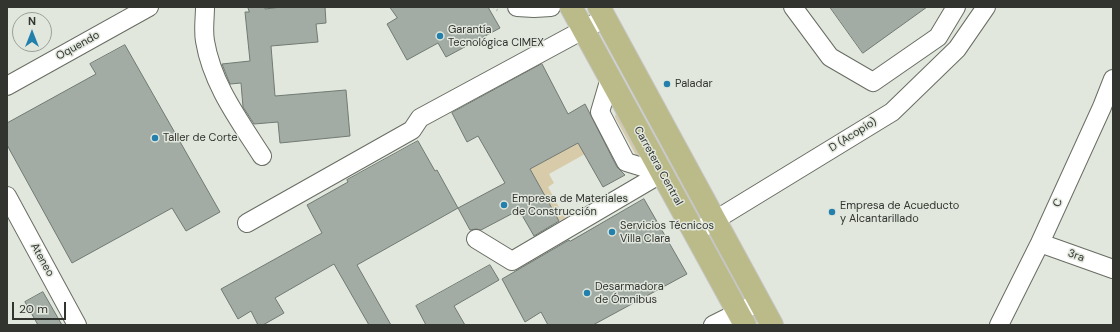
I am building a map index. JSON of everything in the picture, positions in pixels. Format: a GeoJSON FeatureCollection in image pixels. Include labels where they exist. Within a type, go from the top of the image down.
{"type":"FeatureCollection","features":[{"type":"Feature","properties":{"kind":"main road","name":"Carretera Central"},"geometry":{"type":"LineString","coordinates":[[571,7],[742,319]]}},
{"type":"Feature","properties":{"kind":"main road"},"geometry":{"type":"LineString","coordinates":[[602,12],[772,325]]}},
{"type":"Feature","properties":{"kind":"street","name":"Oquendo"},"geometry":{"type":"LineString","coordinates":[[7,86],[149,7]]}},
{"type":"Feature","properties":{"kind":"street"},"geometry":{"type":"LineString","coordinates":[[205,7],[205,40],[209,58],[223,94],[262,156]]}},
{"type":"Feature","properties":{"kind":"street"},"geometry":{"type":"LineString","coordinates":[[518,7],[551,7]]}},
{"type":"Feature","properties":{"kind":"street"},"geometry":{"type":"LineString","coordinates":[[793,7],[830,57],[873,82],[938,37],[956,7]]}},
{"type":"Feature","properties":{"kind":"street","name":"D (Acopio)"},"geometry":{"type":"LineString","coordinates":[[694,233],[892,112],[957,49],[986,7]]}},
{"type":"Feature","properties":{"kind":"street"},"geometry":{"type":"LineString","coordinates":[[247,223],[412,130],[420,118],[583,30],[602,12]]}},
{"type":"Feature","properties":{"kind":"street","name":"C"},"geometry":{"type":"LineString","coordinates":[[999,325],[1108,109],[1113,79]]}},
{"type":"Feature","properties":{"kind":"street"},"geometry":{"type":"LineString","coordinates":[[476,239],[512,261],[662,173]]}},
{"type":"Feature","properties":{"kind":"street","name":"Ateneo"},"geometry":{"type":"LineString","coordinates":[[7,196],[77,325]]}},
{"type":"Feature","properties":{"kind":"street","name":"3ra"},"geometry":{"type":"LineString","coordinates":[[1040,243],[1113,269]]}},
{"type":"Feature","properties":{"kind":"street"},"geometry":{"type":"LineString","coordinates":[[713,325],[742,319],[759,302]]}},
{"type":"Feature","properties":{"kind":"shaded area"},"geometry":{"type":"Polygon","coordinates":[[[617,109],[645,158],[638,159],[615,117],[617,109]]]}},
{"type":"Feature","properties":{"kind":"shaded area"},"geometry":{"type":"Polygon","coordinates":[[[578,142],[585,154],[549,174],[554,183],[548,187],[565,218],[559,221],[530,169],[578,142]]]}},
{"type":"Feature","properties":{"kind":"building"},"geometry":{"type":"Polygon","coordinates":[[[248,7],[265,7],[265,9],[281,7],[325,7],[326,23],[316,24],[318,42],[271,46],[275,96],[346,90],[350,136],[280,143],[278,122],[254,124],[243,107],[241,83],[230,84],[222,64],[250,61],[245,12],[249,12],[248,7]]]}},
{"type":"Feature","properties":{"kind":"building","name":"Garantía Tecnológica CIMEX"},"geometry":{"type":"Polygon","coordinates":[[[390,7],[488,7],[500,28],[446,57],[438,43],[407,60],[387,24],[397,18],[390,7]]]}},
{"type":"Feature","properties":{"kind":"building"},"geometry":{"type":"Polygon","coordinates":[[[830,7],[927,7],[863,53],[830,7]]]}},
{"type":"Feature","properties":{"kind":"building"},"geometry":{"type":"Polygon","coordinates":[[[125,45],[220,212],[186,231],[172,208],[72,263],[7,145],[7,123],[96,74],[90,64],[125,45]]]}},
{"type":"Feature","properties":{"kind":"building"},"geometry":{"type":"Polygon","coordinates":[[[542,64],[568,114],[585,104],[617,167],[625,175],[603,187],[578,143],[530,169],[559,221],[534,236],[519,210],[481,230],[470,230],[458,208],[505,183],[478,136],[467,142],[452,113],[542,64]]]}},
{"type":"Feature","properties":{"kind":"building"},"geometry":{"type":"Polygon","coordinates":[[[418,141],[435,171],[437,170],[458,208],[357,265],[391,325],[369,325],[334,264],[275,298],[284,313],[263,325],[258,325],[251,311],[238,319],[221,289],[322,233],[307,205],[348,182],[347,180],[418,141]]]}},
{"type":"Feature","properties":{"kind":"building"},"geometry":{"type":"Polygon","coordinates":[[[644,199],[687,274],[593,325],[548,325],[541,312],[525,322],[502,279],[644,199]]]}},
{"type":"Feature","properties":{"kind":"building"},"geometry":{"type":"Polygon","coordinates":[[[490,265],[499,280],[454,306],[465,325],[426,325],[416,306],[490,265]]]}},
{"type":"Feature","properties":{"kind":"building"},"geometry":{"type":"Polygon","coordinates":[[[43,292],[62,325],[38,325],[25,302],[43,292]]]}},
{"type":"Feature","properties":{"kind":"place","name":"Garantía Tecnológica CIMEX"},"geometry":{"type":"Point","coordinates":[440,36]}},
{"type":"Feature","properties":{"kind":"place","name":"Paladar"},"geometry":{"type":"Point","coordinates":[667,84]}},
{"type":"Feature","properties":{"kind":"place","name":"Taller de Corte"},"geometry":{"type":"Point","coordinates":[155,138]}},
{"type":"Feature","properties":{"kind":"place","name":"Empresa de Materiales de Construcción"},"geometry":{"type":"Point","coordinates":[504,205]}},
{"type":"Feature","properties":{"kind":"place","name":"Empresa de Acueducto y Alcantarillado"},"geometry":{"type":"Point","coordinates":[832,212]}},
{"type":"Feature","properties":{"kind":"place","name":"Servicios Técnicos Villa Clara"},"geometry":{"type":"Point","coordinates":[612,232]}},
{"type":"Feature","properties":{"kind":"place","name":"Desarmadora de Ómnibus"},"geometry":{"type":"Point","coordinates":[587,293]}}]}
